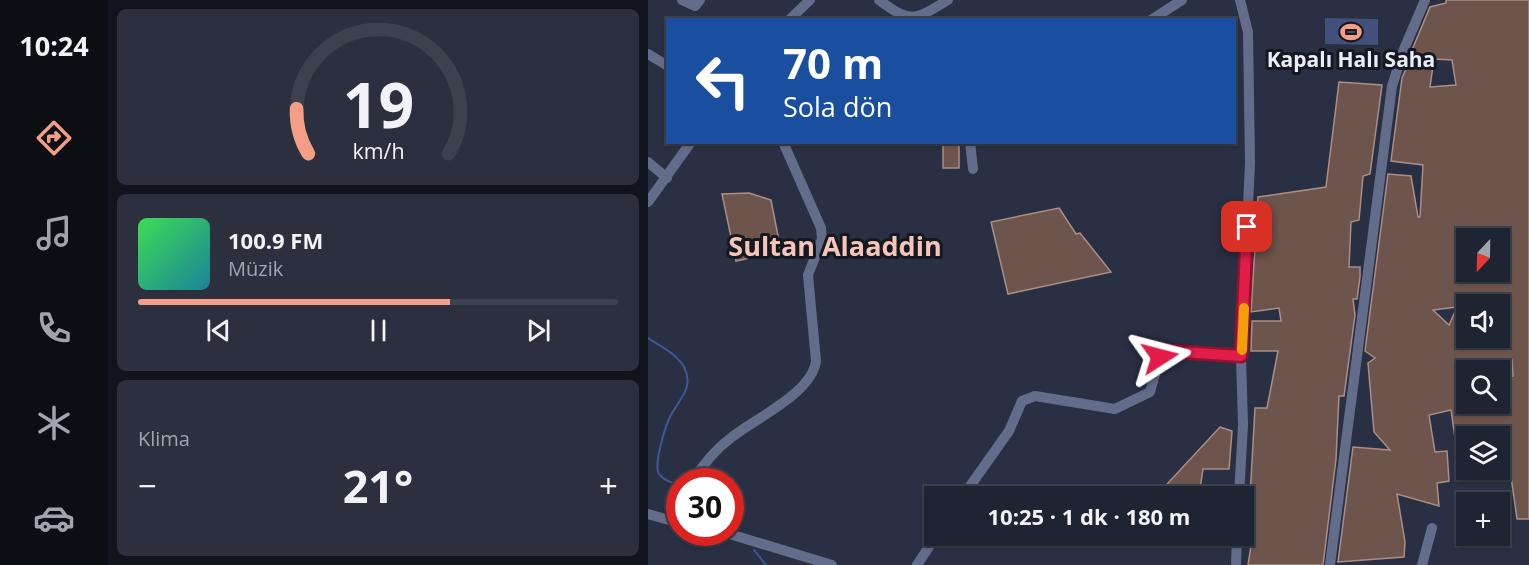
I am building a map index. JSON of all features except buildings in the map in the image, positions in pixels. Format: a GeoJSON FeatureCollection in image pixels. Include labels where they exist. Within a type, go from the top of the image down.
{"type":"FeatureCollection","features":[{"type":"Feature","properties":{"kind":"street"},"geometry":{"type":"LineString","coordinates":[[682,0],[695,6],[700,0]]}},
{"type":"Feature","properties":{"kind":"street"},"geometry":{"type":"LineString","coordinates":[[791,18],[810,0]]}},
{"type":"Feature","properties":{"kind":"street"},"geometry":{"type":"LineString","coordinates":[[879,0],[907,18]]}},
{"type":"Feature","properties":{"kind":"street"},"geometry":{"type":"LineString","coordinates":[[915,18],[921,17],[948,0]]}},
{"type":"Feature","properties":{"kind":"street"},"geometry":{"type":"LineString","coordinates":[[1154,18],[1182,0]]}},
{"type":"Feature","properties":{"kind":"street"},"geometry":{"type":"LineString","coordinates":[[1240,0],[1248,32],[1250,163],[1241,356],[1243,425],[1240,486]]}},
{"type":"Feature","properties":{"kind":"street"},"geometry":{"type":"LineString","coordinates":[[1330,565],[1392,86],[1404,49],[1425,0]]}},
{"type":"Feature","properties":{"kind":"street"},"geometry":{"type":"LineString","coordinates":[[648,54],[666,65]]}},
{"type":"Feature","properties":{"kind":"street"},"geometry":{"type":"LineString","coordinates":[[648,202],[690,144]]}},
{"type":"Feature","properties":{"kind":"street"},"geometry":{"type":"LineString","coordinates":[[704,468],[731,437],[769,413],[815,372],[808,275],[822,239],[821,228],[784,144]]}},
{"type":"Feature","properties":{"kind":"street"},"geometry":{"type":"LineString","coordinates":[[970,144],[973,169]]}},
{"type":"Feature","properties":{"kind":"street"},"geometry":{"type":"LineString","coordinates":[[648,162],[667,178]]}},
{"type":"Feature","properties":{"kind":"street"},"geometry":{"type":"LineString","coordinates":[[970,486],[1009,431],[1022,401],[1035,396],[1115,409],[1150,392],[1160,357],[1167,351],[1241,356]]}},
{"type":"Feature","properties":{"kind":"street"},"geometry":{"type":"LineString","coordinates":[[648,514],[666,519]]}},
{"type":"Feature","properties":{"kind":"street"},"geometry":{"type":"LineString","coordinates":[[1422,565],[1432,528]]}},
{"type":"Feature","properties":{"kind":"street"},"geometry":{"type":"LineString","coordinates":[[744,538],[832,565]]}},
{"type":"Feature","properties":{"kind":"street"},"geometry":{"type":"LineString","coordinates":[[917,565],[929,546]]}},
{"type":"Feature","properties":{"kind":"street"},"geometry":{"type":"LineString","coordinates":[[1236,565],[1237,546]]}},
{"type":"Feature","properties":{"kind":"shaded area","name":"Kapalı Halı Saha"},"geometry":{"type":"Polygon","coordinates":[[[1325,18],[1378,19],[1378,45],[1325,44],[1325,18]]]}},
{"type":"Feature","properties":{"kind":"waterway"},"geometry":{"type":"LineString","coordinates":[[648,338],[677,358],[684,367],[688,380],[682,397],[672,413],[661,444],[658,469],[659,474],[666,479]]}},
{"type":"Feature","properties":{"kind":"waterway"},"geometry":{"type":"LineString","coordinates":[[754,550],[766,565]]}},
{"type":"Feature","properties":{"kind":"slow traffic"},"geometry":{"type":"LineString","coordinates":[[1242,350],[1244,308]]}},
{"type":"Feature","properties":{"kind":"place","name":"Kapalı Halı Saha"},"geometry":{"type":"Point","coordinates":[1351,32]}},
{"type":"Feature","properties":{"kind":"district","name":"Sultan Alaaddin"},"geometry":{"type":"Point","coordinates":[835,245]}},
{"type":"Feature","properties":{"kind":"route"},"geometry":{"type":"LineString","coordinates":[[1160,357],[1167,351],[1241,356],[1247,227]]}}]}
